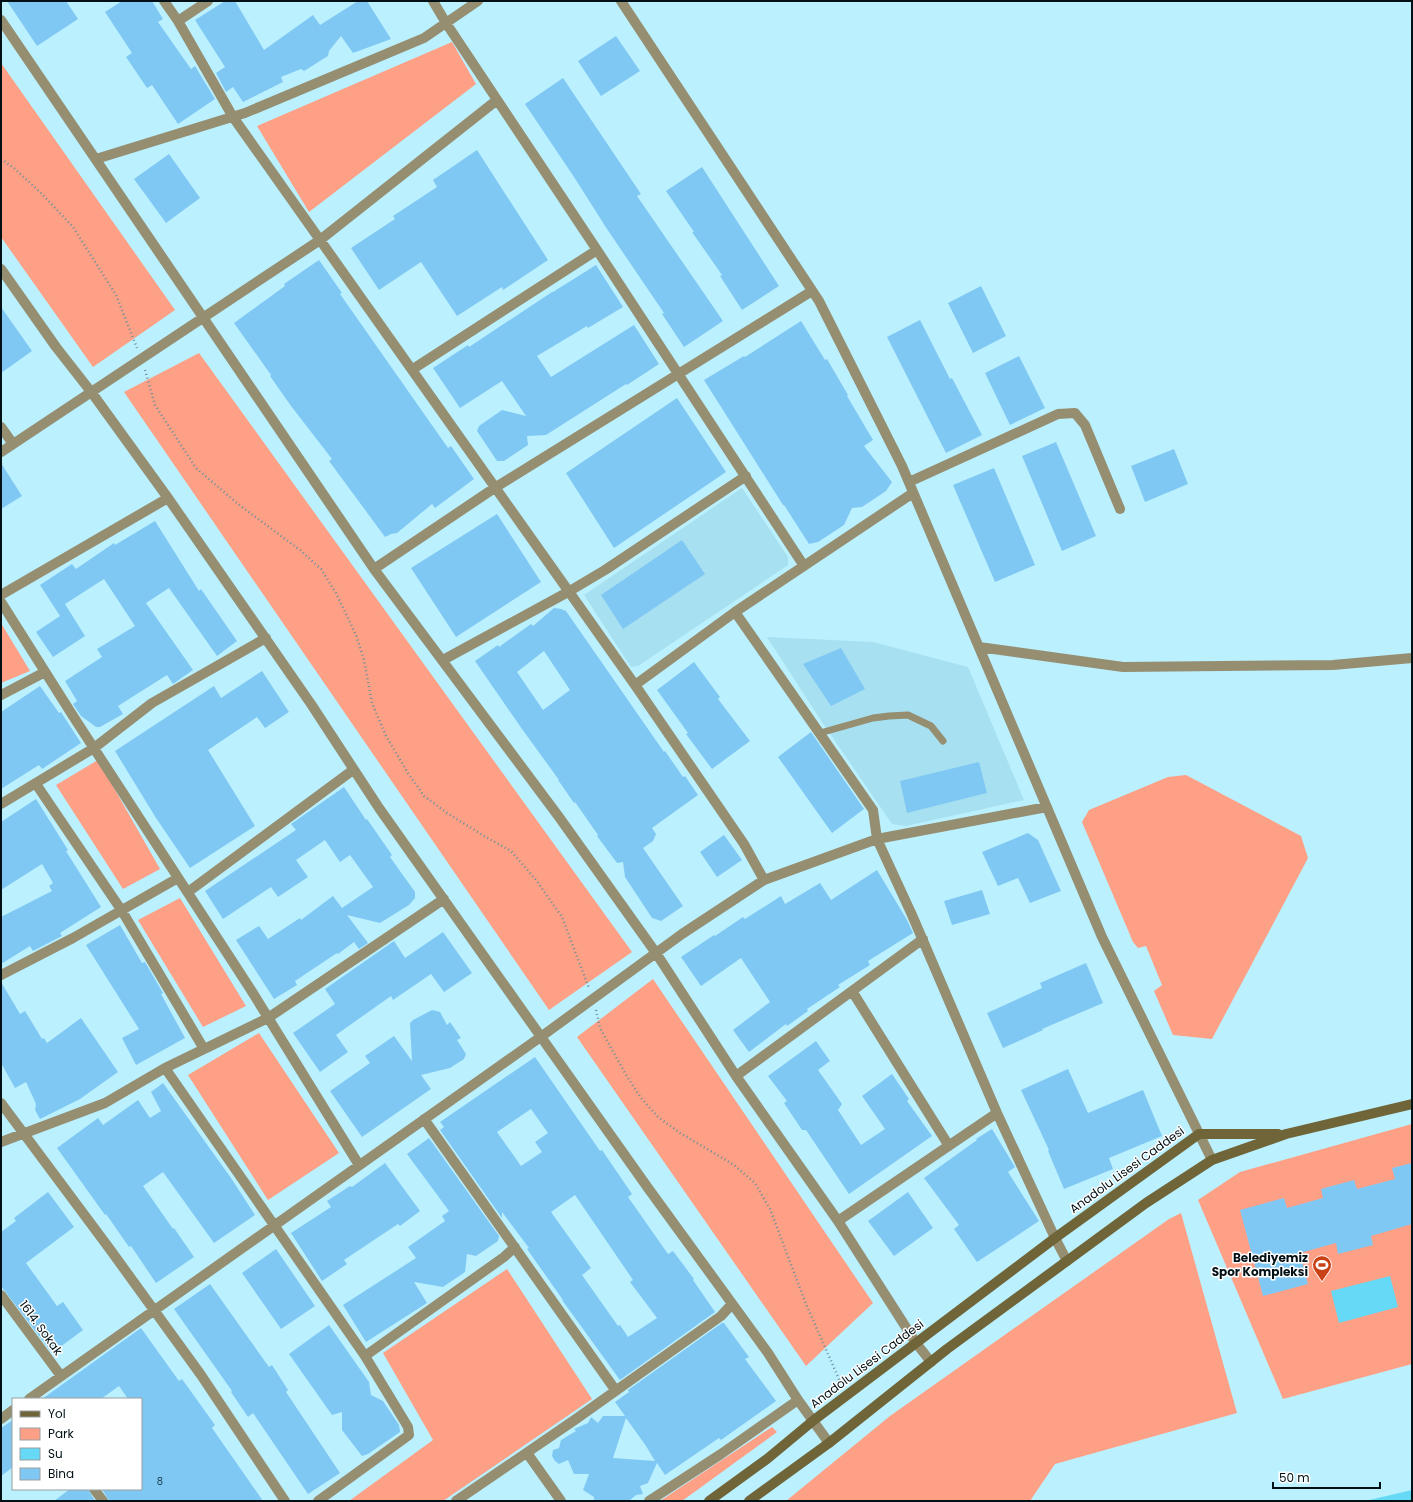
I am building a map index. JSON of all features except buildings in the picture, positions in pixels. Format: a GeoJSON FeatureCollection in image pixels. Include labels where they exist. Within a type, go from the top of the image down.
{"type":"FeatureCollection","features":[{"type":"Feature","properties":{"kind":"street"},"geometry":{"type":"LineString","coordinates":[[164,1],[178,21],[233,117],[635,685],[744,844],[764,880]]}},
{"type":"Feature","properties":{"kind":"street"},"geometry":{"type":"LineString","coordinates":[[178,21],[208,1]]}},
{"type":"Feature","properties":{"kind":"street"},"geometry":{"type":"LineString","coordinates":[[433,1],[446,23],[804,566]]}},
{"type":"Feature","properties":{"kind":"street"},"geometry":{"type":"LineString","coordinates":[[96,159],[233,117],[424,38],[478,1]]}},
{"type":"Feature","properties":{"kind":"street"},"geometry":{"type":"LineString","coordinates":[[621,1],[819,301],[913,493],[1102,937],[1212,1160]]}},
{"type":"Feature","properties":{"kind":"street"},"geometry":{"type":"LineString","coordinates":[[1,20],[374,569],[559,817],[656,953],[736,1076],[838,1221],[916,1343],[931,1362]]}},
{"type":"Feature","properties":{"kind":"street"},"geometry":{"type":"LineString","coordinates":[[1,452],[92,393],[320,240],[497,100]]}},
{"type":"Feature","properties":{"kind":"street"},"geometry":{"type":"LineString","coordinates":[[413,370],[597,250]]}},
{"type":"Feature","properties":{"kind":"street"},"geometry":{"type":"LineString","coordinates":[[1,269],[56,347],[92,393],[168,498],[312,704],[353,770],[379,808],[768,1354],[798,1400],[814,1420],[829,1443]]}},
{"type":"Feature","properties":{"kind":"street"},"geometry":{"type":"LineString","coordinates":[[374,569],[496,487],[812,291]]}},
{"type":"Feature","properties":{"kind":"street"},"geometry":{"type":"LineString","coordinates":[[908,482],[1058,414],[1075,413],[1085,425],[1120,509]]}},
{"type":"Feature","properties":{"kind":"street"},"geometry":{"type":"LineString","coordinates":[[1,426],[13,444]]}},
{"type":"Feature","properties":{"kind":"street"},"geometry":{"type":"LineString","coordinates":[[442,660],[568,592],[605,570],[746,476]]}},
{"type":"Feature","properties":{"kind":"street"},"geometry":{"type":"LineString","coordinates":[[635,685],[735,612],[913,493]]}},
{"type":"Feature","properties":{"kind":"street"},"geometry":{"type":"LineString","coordinates":[[1,595],[168,498]]}},
{"type":"Feature","properties":{"kind":"street"},"geometry":{"type":"LineString","coordinates":[[1,602],[188,892],[359,1165]]}},
{"type":"Feature","properties":{"kind":"street"},"geometry":{"type":"LineString","coordinates":[[735,612],[873,810],[877,839],[923,939],[997,1113],[1067,1261]]}},
{"type":"Feature","properties":{"kind":"street"},"geometry":{"type":"LineString","coordinates":[[1,804],[94,748],[152,703],[266,638]]}},
{"type":"Feature","properties":{"kind":"street"},"geometry":{"type":"LineString","coordinates":[[979,647],[1123,667],[1333,665],[1412,658]]}},
{"type":"Feature","properties":{"kind":"street"},"geometry":{"type":"LineString","coordinates":[[1,695],[45,672]]}},
{"type":"Feature","properties":{"kind":"street"},"geometry":{"type":"LineString","coordinates":[[188,892],[353,770]]}},
{"type":"Feature","properties":{"kind":"street"},"geometry":{"type":"LineString","coordinates":[[36,784],[122,911],[204,1049]]}},
{"type":"Feature","properties":{"kind":"street"},"geometry":{"type":"LineString","coordinates":[[30,1398],[542,1036],[682,934],[764,880],[877,839],[1047,807]]}},
{"type":"Feature","properties":{"kind":"street"},"geometry":{"type":"LineString","coordinates":[[1,976],[122,911],[178,878]]}},
{"type":"Feature","properties":{"kind":"street"},"geometry":{"type":"LineString","coordinates":[[1,1142],[105,1103],[165,1068],[268,1018],[444,900]]}},
{"type":"Feature","properties":{"kind":"street"},"geometry":{"type":"LineString","coordinates":[[736,1076],[923,939]]}},
{"type":"Feature","properties":{"kind":"street"},"geometry":{"type":"LineString","coordinates":[[852,991],[949,1146]]}},
{"type":"Feature","properties":{"kind":"street"},"geometry":{"type":"LineString","coordinates":[[165,1068],[366,1356],[408,1427],[409,1435],[318,1501]]}},
{"type":"Feature","properties":{"kind":"street"},"geometry":{"type":"LineString","coordinates":[[1,1103],[201,1375],[285,1501]]}},
{"type":"Feature","properties":{"kind":"street"},"geometry":{"type":"LineString","coordinates":[[749,1501],[829,1443],[931,1362],[1067,1261],[1146,1203],[1212,1160],[1286,1134],[1412,1104]]}},
{"type":"Feature","properties":{"kind":"street"},"geometry":{"type":"LineString","coordinates":[[838,1221],[997,1113]]}},
{"type":"Feature","properties":{"kind":"street"},"geometry":{"type":"LineString","coordinates":[[424,1119],[616,1391]]}},
{"type":"Feature","properties":{"kind":"street","name":"Anadolu Lisesi Caddesi"},"geometry":{"type":"LineString","coordinates":[[709,1501],[767,1459],[814,1420],[1055,1238],[1199,1134],[1286,1134]]}},
{"type":"Feature","properties":{"kind":"street"},"geometry":{"type":"LineString","coordinates":[[366,1356],[504,1257],[515,1247]]}},
{"type":"Feature","properties":{"kind":"street","name":"1614. Sokak"},"geometry":{"type":"LineString","coordinates":[[1,1296],[61,1376]]}},
{"type":"Feature","properties":{"kind":"street"},"geometry":{"type":"LineString","coordinates":[[456,1501],[616,1391],[721,1316],[732,1304]]}},
{"type":"Feature","properties":{"kind":"street"},"geometry":{"type":"LineString","coordinates":[[649,1501],[721,1454],[798,1400]]}},
{"type":"Feature","properties":{"kind":"street"},"geometry":{"type":"LineString","coordinates":[[1,1419],[12,1411]]}},
{"type":"Feature","properties":{"kind":"street"},"geometry":{"type":"LineString","coordinates":[[527,1452],[561,1501]]}},
{"type":"Feature","properties":{"kind":"street"},"geometry":{"type":"LineString","coordinates":[[95,1490],[103,1501]]}},
{"type":"Feature","properties":{"kind":"lane"},"geometry":{"type":"LineString","coordinates":[[820,733],[873,718],[908,715],[931,726],[943,741]]}},
{"type":"Feature","properties":{"kind":"path"},"geometry":{"type":"LineString","coordinates":[[1,159],[14,168],[43,195],[73,227],[116,295],[141,359],[155,405],[196,468],[238,504],[300,550],[321,569],[336,593],[356,635],[364,660],[372,703],[386,736],[408,773],[424,796],[447,813],[512,851],[536,880],[562,917],[593,999],[600,1028],[626,1075],[641,1098],[658,1117],[734,1165],[755,1183],[770,1209],[806,1304],[846,1396]]}},
{"type":"Feature","properties":{"kind":"shaded area"},"geometry":{"type":"Polygon","coordinates":[[[742,488],[788,557],[788,565],[638,666],[631,667],[584,595],[742,488]]]}},
{"type":"Feature","properties":{"kind":"shaded area"},"geometry":{"type":"Polygon","coordinates":[[[767,637],[873,642],[968,667],[1024,800],[906,826],[892,824],[822,722],[767,637]]]}},
{"type":"Feature","properties":{"kind":"green space"},"geometry":{"type":"Polygon","coordinates":[[[452,42],[476,84],[309,212],[257,126],[452,42]]]}},
{"type":"Feature","properties":{"kind":"green space"},"geometry":{"type":"Polygon","coordinates":[[[1,63],[175,310],[93,367],[1,237],[1,63]]]}},
{"type":"Feature","properties":{"kind":"green space"},"geometry":{"type":"Polygon","coordinates":[[[199,353],[632,952],[549,1010],[124,392],[199,353]]]}},
{"type":"Feature","properties":{"kind":"green space"},"geometry":{"type":"Polygon","coordinates":[[[1,623],[30,671],[1,683],[1,623]]]}},
{"type":"Feature","properties":{"kind":"green space"},"geometry":{"type":"Polygon","coordinates":[[[98,760],[160,869],[123,889],[56,785],[98,760]]]}},
{"type":"Feature","properties":{"kind":"green space"},"geometry":{"type":"Polygon","coordinates":[[[1186,775],[1301,836],[1308,858],[1212,1039],[1173,1035],[1154,991],[1162,985],[1146,946],[1138,948],[1133,942],[1082,822],[1089,810],[1168,777],[1186,775]]]}},
{"type":"Feature","properties":{"kind":"green space"},"geometry":{"type":"Polygon","coordinates":[[[180,898],[246,1006],[203,1027],[138,920],[180,898]]]}},
{"type":"Feature","properties":{"kind":"green space"},"geometry":{"type":"Polygon","coordinates":[[[653,979],[873,1303],[806,1366],[577,1037],[653,979]]]}},
{"type":"Feature","properties":{"kind":"green space"},"geometry":{"type":"Polygon","coordinates":[[[259,1033],[339,1153],[268,1200],[188,1075],[259,1033]]]}},
{"type":"Feature","properties":{"kind":"green space","name":"Belediyemiz Spor Kompleksi"},"geometry":{"type":"Polygon","coordinates":[[[1412,1124],[1412,1364],[1283,1399],[1198,1200],[1240,1172],[1412,1124]]]}},
{"type":"Feature","properties":{"kind":"green space"},"geometry":{"type":"Polygon","coordinates":[[[1181,1213],[1237,1413],[1055,1464],[1030,1501],[786,1501],[890,1416],[1169,1219],[1181,1213]]]}},
{"type":"Feature","properties":{"kind":"green space"},"geometry":{"type":"Polygon","coordinates":[[[507,1269],[592,1399],[443,1501],[349,1501],[433,1440],[383,1353],[507,1269]]]}},
{"type":"Feature","properties":{"kind":"green space"},"geometry":{"type":"Polygon","coordinates":[[[772,1427],[777,1432],[682,1501],[660,1501],[772,1427]]]}},
{"type":"Feature","properties":{"kind":"water"},"geometry":{"type":"Polygon","coordinates":[[[1390,1276],[1398,1307],[1339,1323],[1331,1291],[1390,1276]]]}},
{"type":"Feature","properties":{"kind":"water"},"geometry":{"type":"Polygon","coordinates":[[[1412,1490],[1412,1501],[1365,1501],[1412,1490]]]}},
{"type":"Feature","properties":{"kind":"place","name":"Belediyemiz Spor Kompleksi"},"geometry":{"type":"Point","coordinates":[1322,1282]}}]}
